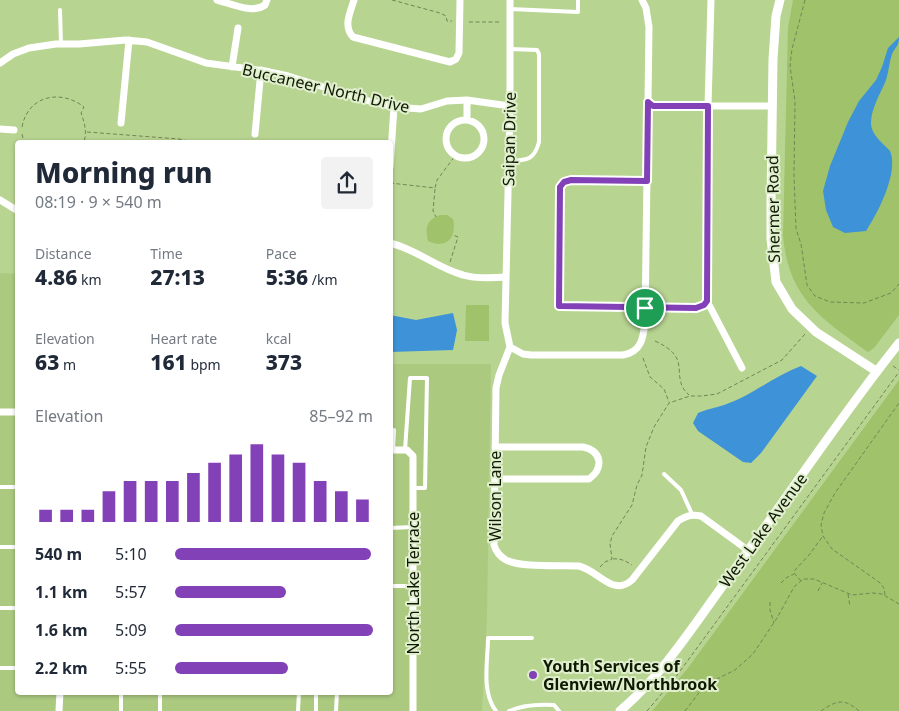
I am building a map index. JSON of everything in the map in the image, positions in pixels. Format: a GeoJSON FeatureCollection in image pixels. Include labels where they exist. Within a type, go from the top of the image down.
{"type":"FeatureCollection","features":[{"type":"Feature","properties":{"kind":"street"},"geometry":{"type":"LineString","coordinates":[[217,0],[252,9],[259,9],[266,5],[267,0]]}},
{"type":"Feature","properties":{"kind":"street"},"geometry":{"type":"LineString","coordinates":[[354,0],[347,25],[348,32],[353,37],[450,62],[456,59],[459,54],[460,0]]}},
{"type":"Feature","properties":{"kind":"street","name":"Saipan Drive"},"geometry":{"type":"LineString","coordinates":[[510,0],[510,106],[505,323],[510,347]]}},
{"type":"Feature","properties":{"kind":"street"},"geometry":{"type":"LineString","coordinates":[[510,347],[523,354],[531,355],[627,355],[636,350],[642,341],[645,308],[649,27],[646,8],[642,0]]}},
{"type":"Feature","properties":{"kind":"street"},"geometry":{"type":"LineString","coordinates":[[711,0],[708,106],[707,301],[742,368]]}},
{"type":"Feature","properties":{"kind":"street","name":"Shermer Road"},"geometry":{"type":"LineString","coordinates":[[780,0],[776,16],[772,106],[770,239],[776,282],[792,309],[816,332],[876,372]]}},
{"type":"Feature","properties":{"kind":"street"},"geometry":{"type":"LineString","coordinates":[[232,67],[238,28]]}},
{"type":"Feature","properties":{"kind":"street"},"geometry":{"type":"LineString","coordinates":[[121,123],[129,40]]}},
{"type":"Feature","properties":{"kind":"street","name":"Buccaneer North Drive"},"geometry":{"type":"LineString","coordinates":[[0,63],[13,54],[29,48],[129,40],[147,42],[206,63],[261,70],[288,76],[394,107],[421,109],[447,101],[467,100],[510,106]]}},
{"type":"Feature","properties":{"kind":"street"},"geometry":{"type":"LineString","coordinates":[[255,134],[261,70]]}},
{"type":"Feature","properties":{"kind":"street"},"geometry":{"type":"LineString","coordinates":[[467,100],[467,120]]}},
{"type":"Feature","properties":{"kind":"street"},"geometry":{"type":"LineString","coordinates":[[648,102],[653,106],[772,106]]}},
{"type":"Feature","properties":{"kind":"street"},"geometry":{"type":"LineString","coordinates":[[392,140],[394,107]]}},
{"type":"Feature","properties":{"kind":"street"},"geometry":{"type":"LineString","coordinates":[[467,120],[479,126],[484,140],[478,153],[464,158],[455,156],[446,146],[445,138],[447,131],[452,125],[458,121],[467,120]]}},
{"type":"Feature","properties":{"kind":"street"},"geometry":{"type":"LineString","coordinates":[[0,129],[14,130]]}},
{"type":"Feature","properties":{"kind":"street"},"geometry":{"type":"LineString","coordinates":[[647,181],[571,180],[564,182],[560,187],[559,306],[696,308],[704,305],[707,301]]}},
{"type":"Feature","properties":{"kind":"street"},"geometry":{"type":"LineString","coordinates":[[0,200],[15,210]]}},
{"type":"Feature","properties":{"kind":"street"},"geometry":{"type":"LineString","coordinates":[[393,244],[417,252],[447,269],[463,275],[486,278],[506,277]]}},
{"type":"Feature","properties":{"kind":"street","name":"West Lake Avenue"},"geometry":{"type":"LineString","coordinates":[[620,711],[640,694],[671,658],[876,372],[899,343]]}},
{"type":"Feature","properties":{"kind":"street","name":"Wilson Lane"},"geometry":{"type":"LineString","coordinates":[[510,347],[496,388],[494,544],[496,551],[501,556],[514,563],[586,568],[609,584],[615,586],[627,585],[678,521],[692,514]]}},
{"type":"Feature","properties":{"kind":"street"},"geometry":{"type":"LineString","coordinates":[[0,412],[15,412]]}},
{"type":"Feature","properties":{"kind":"street"},"geometry":{"type":"LineString","coordinates":[[495,447],[583,447],[590,448],[595,452],[599,460],[597,471],[589,479],[495,479]]}},
{"type":"Feature","properties":{"kind":"street"},"geometry":{"type":"LineString","coordinates":[[393,450],[405,450]]}},
{"type":"Feature","properties":{"kind":"street","name":"North Lake Terrace"},"geometry":{"type":"LineString","coordinates":[[405,450],[413,456],[413,711]]}},
{"type":"Feature","properties":{"kind":"street"},"geometry":{"type":"LineString","coordinates":[[692,514],[700,516],[749,551]]}},
{"type":"Feature","properties":{"kind":"street"},"geometry":{"type":"LineString","coordinates":[[60,695],[60,711]]}},
{"type":"Feature","properties":{"kind":"lane"},"geometry":{"type":"LineString","coordinates":[[510,10],[578,12],[578,0]]}},
{"type":"Feature","properties":{"kind":"lane"},"geometry":{"type":"LineString","coordinates":[[60,10],[61,44]]}},
{"type":"Feature","properties":{"kind":"lane"},"geometry":{"type":"LineString","coordinates":[[509,162],[530,159],[536,152],[539,142],[539,54],[536,50],[510,49]]}},
{"type":"Feature","properties":{"kind":"lane"},"geometry":{"type":"LineString","coordinates":[[405,450],[410,378],[427,378],[425,488],[413,488]]}},
{"type":"Feature","properties":{"kind":"lane"},"geometry":{"type":"LineString","coordinates":[[664,474],[681,490],[692,514]]}},
{"type":"Feature","properties":{"kind":"lane"},"geometry":{"type":"LineString","coordinates":[[0,487],[15,487]]}},
{"type":"Feature","properties":{"kind":"lane"},"geometry":{"type":"LineString","coordinates":[[393,528],[413,527]]}},
{"type":"Feature","properties":{"kind":"lane"},"geometry":{"type":"LineString","coordinates":[[0,547],[15,547]]}},
{"type":"Feature","properties":{"kind":"lane"},"geometry":{"type":"LineString","coordinates":[[393,586],[413,586]]}},
{"type":"Feature","properties":{"kind":"lane"},"geometry":{"type":"LineString","coordinates":[[0,608],[15,608]]}},
{"type":"Feature","properties":{"kind":"lane"},"geometry":{"type":"LineString","coordinates":[[496,711],[492,707],[487,691],[488,638],[532,638]]}},
{"type":"Feature","properties":{"kind":"lane"},"geometry":{"type":"LineString","coordinates":[[0,668],[15,668]]}},
{"type":"Feature","properties":{"kind":"lane"},"geometry":{"type":"LineString","coordinates":[[121,695],[121,711]]}},
{"type":"Feature","properties":{"kind":"lane"},"geometry":{"type":"LineString","coordinates":[[160,695],[160,711]]}},
{"type":"Feature","properties":{"kind":"lane"},"geometry":{"type":"LineString","coordinates":[[298,711],[299,695]]}},
{"type":"Feature","properties":{"kind":"lane"},"geometry":{"type":"LineString","coordinates":[[316,695],[316,711]]}},
{"type":"Feature","properties":{"kind":"lane"},"geometry":{"type":"LineString","coordinates":[[336,711],[337,695]]}},
{"type":"Feature","properties":{"kind":"lane"},"geometry":{"type":"LineString","coordinates":[[509,711],[532,705],[554,705],[559,711]]}},
{"type":"Feature","properties":{"kind":"path"},"geometry":{"type":"LineString","coordinates":[[392,0],[440,13],[446,16],[447,21],[500,22]]}},
{"type":"Feature","properties":{"kind":"path"},"geometry":{"type":"LineString","coordinates":[[805,0],[792,49],[790,66],[795,101],[794,175],[796,229],[801,244],[807,285],[815,296],[830,302],[864,303],[891,293],[899,284]]}},
{"type":"Feature","properties":{"kind":"path"},"geometry":{"type":"LineString","coordinates":[[24,140],[22,130],[25,115],[44,98],[58,97],[75,100],[84,107],[81,113],[85,124],[84,140]]}},
{"type":"Feature","properties":{"kind":"path"},"geometry":{"type":"LineString","coordinates":[[86,132],[183,140]]}},
{"type":"Feature","properties":{"kind":"path"},"geometry":{"type":"LineString","coordinates":[[436,217],[433,211],[437,180],[455,156]]}},
{"type":"Feature","properties":{"kind":"path"},"geometry":{"type":"LineString","coordinates":[[393,184],[435,188]]}},
{"type":"Feature","properties":{"kind":"path"},"geometry":{"type":"LineString","coordinates":[[447,269],[458,237],[454,235]]}},
{"type":"Feature","properties":{"kind":"path"},"geometry":{"type":"LineString","coordinates":[[612,559],[610,544],[612,536],[632,505],[637,485],[642,475],[646,447],[654,427],[661,419],[669,403],[690,396],[718,394],[782,360],[805,334]]}},
{"type":"Feature","properties":{"kind":"path"},"geometry":{"type":"LineString","coordinates":[[655,342],[667,347],[676,355],[680,367],[680,382],[690,396]]}},
{"type":"Feature","properties":{"kind":"path"},"geometry":{"type":"LineString","coordinates":[[643,358],[650,377],[664,389],[669,403]]}},
{"type":"Feature","properties":{"kind":"path"},"geometry":{"type":"LineString","coordinates":[[647,711],[676,678],[899,372]]}},
{"type":"Feature","properties":{"kind":"path"},"geometry":{"type":"LineString","coordinates":[[885,595],[884,588],[879,582],[836,552],[823,536],[821,530],[822,519],[827,507],[858,459],[899,403]]}},
{"type":"Feature","properties":{"kind":"path"},"geometry":{"type":"LineString","coordinates":[[781,583],[794,574],[795,570],[823,536]]}},
{"type":"Feature","properties":{"kind":"path"},"geometry":{"type":"LineString","coordinates":[[601,565],[618,558],[633,566]]}},
{"type":"Feature","properties":{"kind":"path"},"geometry":{"type":"LineString","coordinates":[[794,574],[801,581]]}},
{"type":"Feature","properties":{"kind":"path"},"geometry":{"type":"LineString","coordinates":[[685,711],[705,685],[729,673],[748,659],[774,623],[794,586],[801,581],[810,578],[848,594],[873,593],[885,595],[899,604]]}},
{"type":"Feature","properties":{"kind":"path"},"geometry":{"type":"LineString","coordinates":[[818,591],[823,582]]}},
{"type":"Feature","properties":{"kind":"path"},"geometry":{"type":"LineString","coordinates":[[848,594],[850,607]]}},
{"type":"Feature","properties":{"kind":"path"},"geometry":{"type":"LineString","coordinates":[[770,602],[774,623]]}},
{"type":"Feature","properties":{"kind":"path"},"geometry":{"type":"LineString","coordinates":[[821,711],[841,701],[849,703],[859,711]]}},
{"type":"Feature","properties":{"kind":"shaded area"},"geometry":{"type":"Polygon","coordinates":[[[793,0],[899,0],[899,315],[874,348],[868,352],[835,328],[809,304],[799,290],[786,256],[783,235],[788,28],[793,0]]]}},
{"type":"Feature","properties":{"kind":"shaded area"},"geometry":{"type":"Polygon","coordinates":[[[440,215],[447,215],[453,219],[454,225],[452,236],[445,243],[440,244],[428,241],[427,232],[429,222],[440,215]]]}},
{"type":"Feature","properties":{"kind":"shaded area"},"geometry":{"type":"Polygon","coordinates":[[[0,273],[15,274],[15,695],[393,695],[393,364],[491,364],[487,617],[482,711],[0,711],[0,273]]]}},
{"type":"Feature","properties":{"kind":"shaded area"},"geometry":{"type":"Polygon","coordinates":[[[466,305],[489,305],[489,341],[465,341],[466,305]]]}},
{"type":"Feature","properties":{"kind":"shaded area"},"geometry":{"type":"Polygon","coordinates":[[[899,380],[899,711],[652,711],[688,668],[899,380]]]}},
{"type":"Feature","properties":{"kind":"water"},"geometry":{"type":"Polygon","coordinates":[[[899,37],[898,44],[891,57],[886,80],[871,117],[875,135],[890,151],[892,170],[890,181],[876,214],[866,231],[845,233],[833,227],[826,210],[823,191],[830,166],[848,122],[859,101],[876,80],[888,48],[899,37]]]}},
{"type":"Feature","properties":{"kind":"water"},"geometry":{"type":"Polygon","coordinates":[[[453,313],[457,330],[453,350],[393,352],[393,316],[416,320],[453,313]]]}},
{"type":"Feature","properties":{"kind":"water"},"geometry":{"type":"Polygon","coordinates":[[[801,366],[817,376],[761,453],[751,463],[743,462],[698,431],[693,423],[698,413],[734,401],[801,366]]]}},
{"type":"Feature","properties":{"kind":"place","name":"Youth Services of Glenview/Northbrook"},"geometry":{"type":"Point","coordinates":[533,675]}},
{"type":"Feature","properties":{"kind":"route"},"geometry":{"type":"LineString","coordinates":[[648,102],[653,106],[708,106],[707,301],[699,308],[645,308],[559,306],[560,187],[564,182],[571,180],[647,181],[648,102]]}}]}
